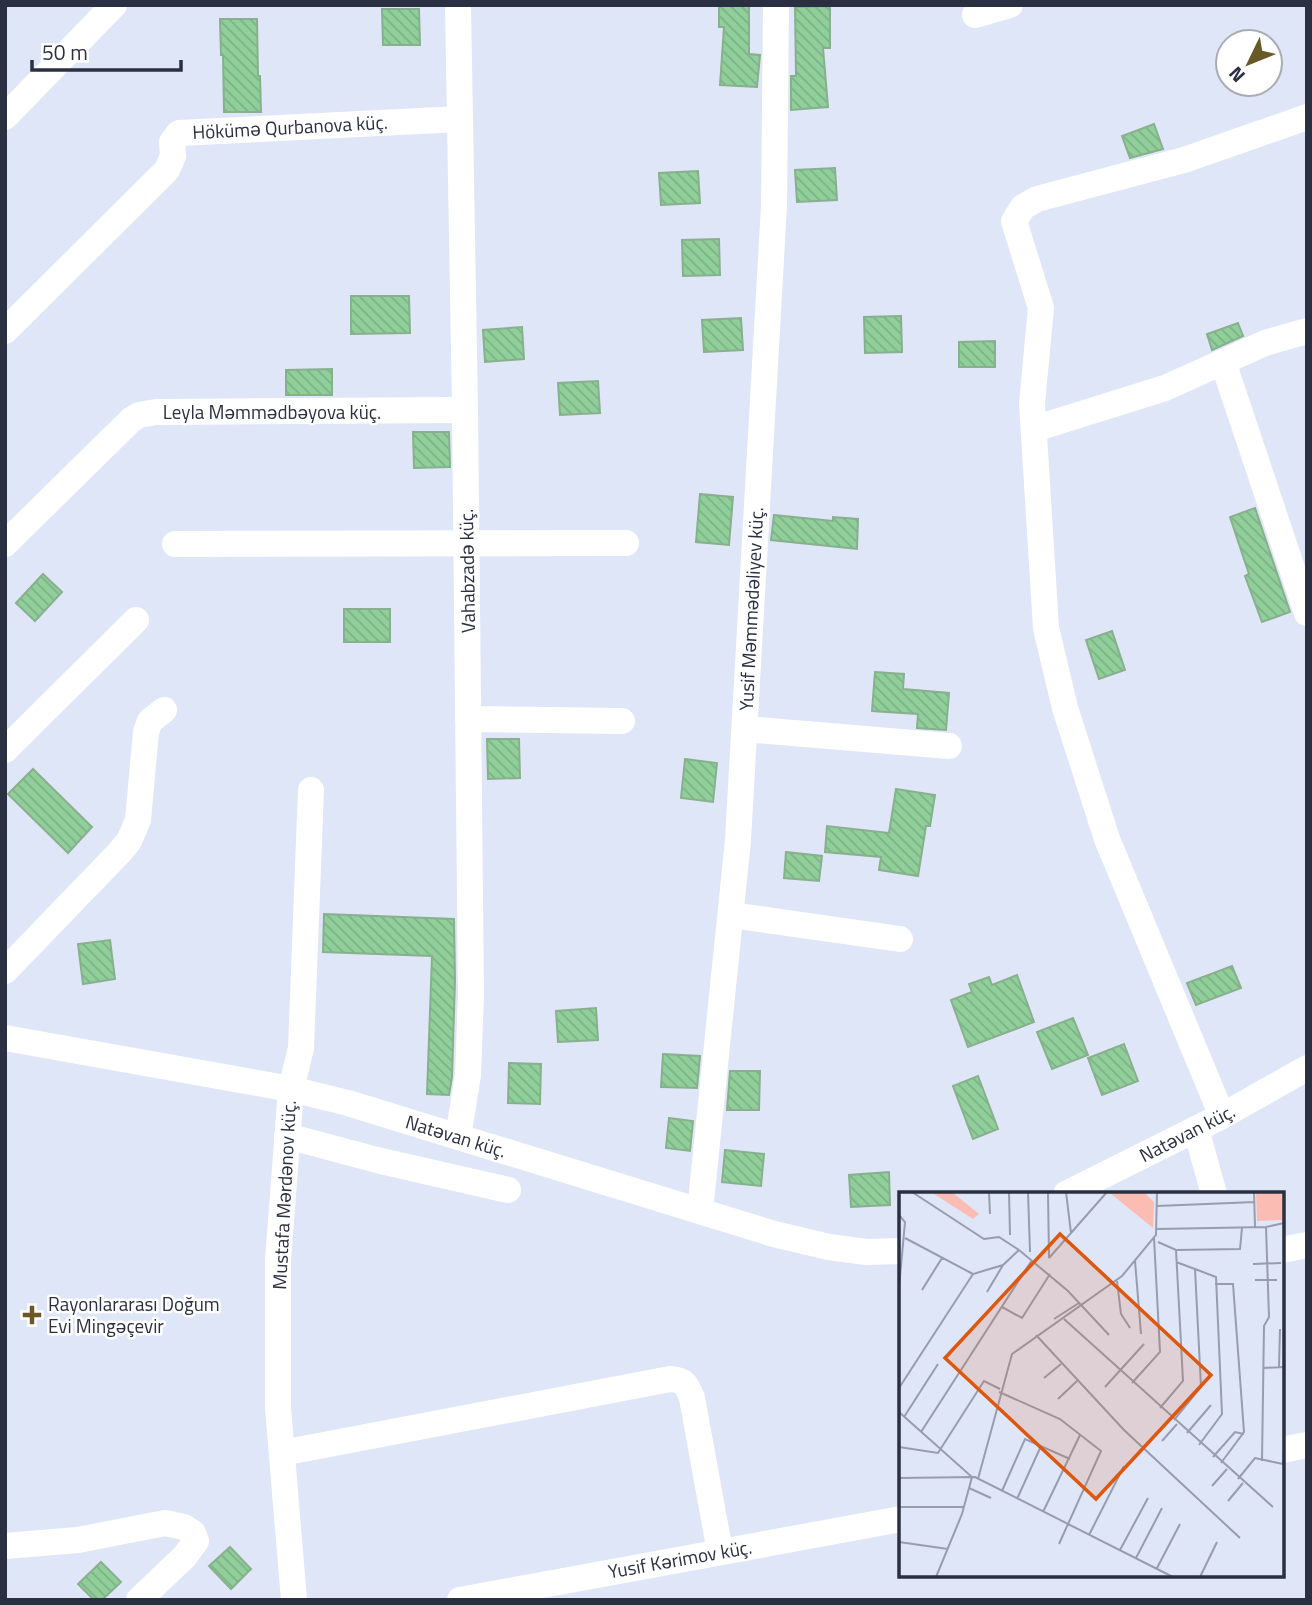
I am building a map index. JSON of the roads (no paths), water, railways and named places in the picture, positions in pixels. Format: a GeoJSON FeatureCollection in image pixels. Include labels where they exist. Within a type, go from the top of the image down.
{"type":"FeatureCollection","features":[{"type":"Feature","properties":{"kind":"street"},"geometry":{"type":"LineString","coordinates":[[5,117],[114,5]]}},
{"type":"Feature","properties":{"kind":"street","name":"Vahabzadə küç."},"geometry":{"type":"LineString","coordinates":[[458,5],[471,995],[468,1075],[458,1137]]}},
{"type":"Feature","properties":{"kind":"street","name":"Yusif Məmmədəliyev küç."},"geometry":{"type":"LineString","coordinates":[[700,1211],[738,840],[774,206],[776,5]]}},
{"type":"Feature","properties":{"kind":"street"},"geometry":{"type":"LineString","coordinates":[[975,15],[1010,5]]}},
{"type":"Feature","properties":{"kind":"street"},"geometry":{"type":"LineString","coordinates":[[1222,1116],[1107,839],[1065,709],[1046,628],[1032,403],[1041,308],[1014,221],[1023,207],[1037,199],[1184,160],[1307,117]]}},
{"type":"Feature","properties":{"kind":"street","name":"Hökümə Qurbanova küç."},"geometry":{"type":"LineString","coordinates":[[5,331],[167,170],[173,156],[172,142],[179,133],[460,119]]}},
{"type":"Feature","properties":{"kind":"street"},"geometry":{"type":"LineString","coordinates":[[1034,429],[1166,388],[1265,343],[1307,331]]}},
{"type":"Feature","properties":{"kind":"street"},"geometry":{"type":"LineString","coordinates":[[1223,362],[1304,599]]}},
{"type":"Feature","properties":{"kind":"street","name":"Leyla Məmmədbəyova küç."},"geometry":{"type":"LineString","coordinates":[[5,544],[139,415],[156,412],[465,410]]}},
{"type":"Feature","properties":{"kind":"street"},"geometry":{"type":"LineString","coordinates":[[176,544],[626,543]]}},
{"type":"Feature","properties":{"kind":"street"},"geometry":{"type":"LineString","coordinates":[[5,750],[136,620]]}},
{"type":"Feature","properties":{"kind":"street"},"geometry":{"type":"LineString","coordinates":[[5,971],[129,841],[138,820],[146,732],[150,721],[164,710]]}},
{"type":"Feature","properties":{"kind":"street"},"geometry":{"type":"LineString","coordinates":[[468,719],[622,721]]}},
{"type":"Feature","properties":{"kind":"street"},"geometry":{"type":"LineString","coordinates":[[744,729],[949,746]]}},
{"type":"Feature","properties":{"kind":"street","name":"Mustafa Mərdənov küç."},"geometry":{"type":"LineString","coordinates":[[294,1600],[278,1408],[278,1260],[290,1089],[301,1048],[311,790]]}},
{"type":"Feature","properties":{"kind":"street"},"geometry":{"type":"LineString","coordinates":[[731,915],[900,939]]}},
{"type":"Feature","properties":{"kind":"street","name":"Natəvan küç."},"geometry":{"type":"LineString","coordinates":[[5,1038],[290,1089],[348,1102],[774,1234],[829,1247],[866,1252],[899,1251]]}},
{"type":"Feature","properties":{"kind":"street","name":"Natəvan küç."},"geometry":{"type":"LineString","coordinates":[[1070,1192],[1222,1116],[1307,1069]]}},
{"type":"Feature","properties":{"kind":"street"},"geometry":{"type":"LineString","coordinates":[[1196,1129],[1213,1192]]}},
{"type":"Feature","properties":{"kind":"street"},"geometry":{"type":"LineString","coordinates":[[287,1136],[508,1190]]}},
{"type":"Feature","properties":{"kind":"street"},"geometry":{"type":"LineString","coordinates":[[1284,1250],[1307,1245]]}},
{"type":"Feature","properties":{"kind":"street"},"geometry":{"type":"LineString","coordinates":[[282,1453],[656,1381],[680,1380],[687,1385],[691,1398],[720,1552]]}},
{"type":"Feature","properties":{"kind":"street"},"geometry":{"type":"LineString","coordinates":[[1284,1450],[1307,1445]]}},
{"type":"Feature","properties":{"kind":"street","name":"Yusif Kərimov küç."},"geometry":{"type":"LineString","coordinates":[[460,1600],[899,1519]]}},
{"type":"Feature","properties":{"kind":"street"},"geometry":{"type":"LineString","coordinates":[[5,1546],[78,1540],[165,1523],[184,1527],[192,1533],[196,1541],[185,1556],[139,1600]]}},
{"type":"Feature","properties":{"kind":"place","name":"Rayonlararası Doğum Evi Mingəçevir"},"geometry":{"type":"Point","coordinates":[32,1315]}}]}
